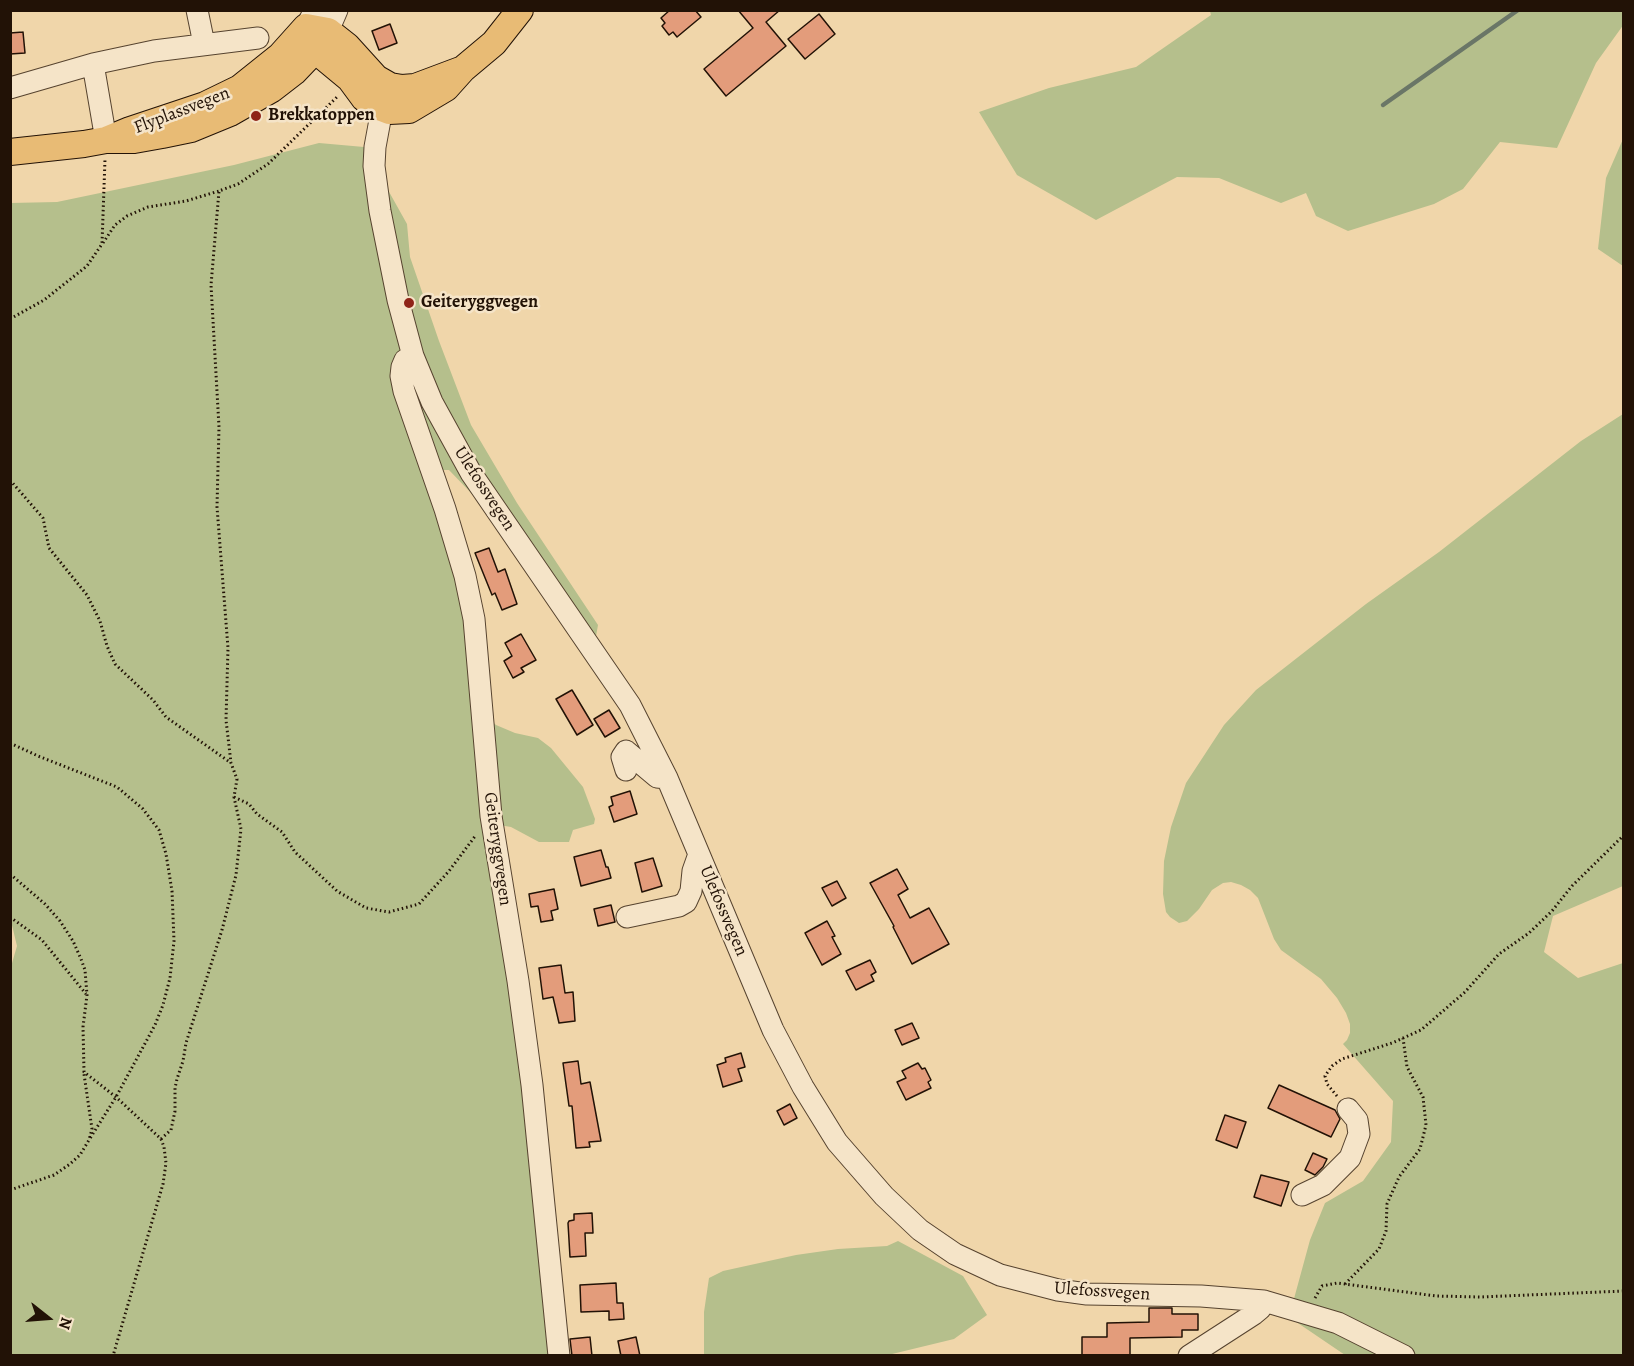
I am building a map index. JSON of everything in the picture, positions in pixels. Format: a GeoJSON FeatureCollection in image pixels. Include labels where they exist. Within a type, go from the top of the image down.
{"type":"FeatureCollection","features":[{"type":"Feature","properties":{"kind":"main road"},"geometry":{"type":"LineString","coordinates":[[320,26],[350,79],[364,98],[386,98],[402,110],[420,105],[446,88],[463,69],[494,43],[520,10]]}},
{"type":"Feature","properties":{"kind":"main road","name":"Flyplassvegen"},"geometry":{"type":"LineString","coordinates":[[10,152],[106,140],[205,105],[240,88],[320,26]]}},
{"type":"Feature","properties":{"kind":"street"},"geometry":{"type":"LineString","coordinates":[[197,10],[204,44]]}},
{"type":"Feature","properties":{"kind":"street"},"geometry":{"type":"LineString","coordinates":[[10,88],[93,64],[154,51],[258,38]]}},
{"type":"Feature","properties":{"kind":"street"},"geometry":{"type":"LineString","coordinates":[[93,64],[106,140]]}},
{"type":"Feature","properties":{"kind":"street","name":"Ulefossvegen"},"geometry":{"type":"LineString","coordinates":[[386,98],[375,147],[374,166],[380,211],[398,300],[413,356],[432,402],[467,465],[630,705],[667,778],[772,1030],[837,1142],[884,1196],[920,1230],[955,1254],[977,1265],[1029,1284],[1095,1295],[1201,1296],[1264,1301],[1338,1323],[1404,1356]]}},
{"type":"Feature","properties":{"kind":"street","name":"Geiteryggvegen"},"geometry":{"type":"LineString","coordinates":[[413,356],[405,360],[402,368],[404,391],[445,509],[465,576],[474,620],[490,816],[518,981],[532,1085],[559,1356]]}},
{"type":"Feature","properties":{"kind":"street"},"geometry":{"type":"LineString","coordinates":[[626,770],[622,757],[626,751],[657,777],[667,778]]}},
{"type":"Feature","properties":{"kind":"street"},"geometry":{"type":"LineString","coordinates":[[627,917],[679,906],[686,902],[692,891],[693,871],[699,854]]}},
{"type":"Feature","properties":{"kind":"street"},"geometry":{"type":"LineString","coordinates":[[1302,1195],[1323,1185],[1350,1158],[1359,1134],[1357,1119],[1348,1109]]}},
{"type":"Feature","properties":{"kind":"street"},"geometry":{"type":"LineString","coordinates":[[1189,1356],[1254,1314],[1264,1301]]}},
{"type":"Feature","properties":{"kind":"path"},"geometry":{"type":"LineString","coordinates":[[10,319],[44,300],[87,266],[115,225],[127,216],[148,207],[186,201],[238,184],[268,164],[338,96],[347,94]]}},
{"type":"Feature","properties":{"kind":"path"},"geometry":{"type":"LineString","coordinates":[[102,244],[106,140]]}},
{"type":"Feature","properties":{"kind":"path"},"geometry":{"type":"LineString","coordinates":[[161,1139],[171,1131],[175,1111],[175,1088],[186,1043],[222,930],[236,874],[242,828],[234,797],[237,779],[231,763],[226,720],[228,648],[217,507],[219,427],[211,285],[219,191]]}},
{"type":"Feature","properties":{"kind":"path"},"geometry":{"type":"LineString","coordinates":[[10,480],[43,518],[49,548],[87,595],[100,621],[107,646],[116,664],[153,700],[166,717],[231,763]]}},
{"type":"Feature","properties":{"kind":"path"},"geometry":{"type":"LineString","coordinates":[[10,743],[117,787],[143,808],[159,830],[166,854],[172,891],[174,941],[170,978],[155,1025],[80,1155],[54,1175],[10,1190]]}},
{"type":"Feature","properties":{"kind":"path"},"geometry":{"type":"LineString","coordinates":[[234,797],[249,804],[257,814],[282,832],[295,852],[337,891],[366,908],[388,912],[419,904],[449,871],[490,816]]}},
{"type":"Feature","properties":{"kind":"path"},"geometry":{"type":"LineString","coordinates":[[1348,1109],[1327,1084],[1325,1076],[1332,1066],[1341,1059],[1421,1030],[1465,992],[1499,954],[1529,933],[1552,911],[1572,886],[1623,835]]}},
{"type":"Feature","properties":{"kind":"path"},"geometry":{"type":"LineString","coordinates":[[10,874],[45,904],[60,921],[73,941],[85,970],[87,995],[83,1027],[84,1072],[92,1129],[89,1140]]}},
{"type":"Feature","properties":{"kind":"path"},"geometry":{"type":"LineString","coordinates":[[10,917],[42,940],[87,995]]}},
{"type":"Feature","properties":{"kind":"path"},"geometry":{"type":"LineString","coordinates":[[1345,1284],[1379,1249],[1386,1231],[1387,1204],[1400,1177],[1420,1149],[1426,1125],[1423,1097],[1407,1067],[1403,1038]]}},
{"type":"Feature","properties":{"kind":"path"},"geometry":{"type":"LineString","coordinates":[[84,1072],[116,1096],[161,1139],[166,1163],[163,1184],[113,1356]]}},
{"type":"Feature","properties":{"kind":"path"},"geometry":{"type":"LineString","coordinates":[[1308,1314],[1322,1286],[1337,1283],[1436,1296],[1480,1297],[1623,1290]]}},
{"type":"Feature","properties":{"kind":"green space"},"geometry":{"type":"Polygon","coordinates":[[[1623,10],[1624,24],[1596,63],[1557,148],[1500,142],[1463,189],[1434,204],[1348,231],[1316,216],[1306,193],[1281,203],[1219,178],[1177,177],[1096,220],[1017,175],[979,112],[1049,88],[1136,67],[1211,15],[1210,11],[1623,10]]]}},
{"type":"Feature","properties":{"kind":"green space"},"geometry":{"type":"Polygon","coordinates":[[[1623,139],[1624,266],[1598,249],[1606,178],[1623,139]]]}},
{"type":"Feature","properties":{"kind":"green space"},"geometry":{"type":"Polygon","coordinates":[[[319,143],[364,147],[407,224],[410,257],[471,425],[517,503],[598,625],[591,664],[473,495],[449,470],[421,470],[447,544],[462,609],[473,695],[480,711],[496,725],[515,733],[538,738],[551,748],[583,787],[595,819],[594,824],[573,830],[569,842],[539,842],[511,827],[499,825],[504,952],[525,1110],[548,1355],[11,1355],[10,970],[17,946],[10,917],[10,203],[57,202],[234,165],[319,143]]]}},
{"type":"Feature","properties":{"kind":"green space"},"geometry":{"type":"Polygon","coordinates":[[[1623,414],[1623,886],[1553,916],[1544,952],[1578,978],[1623,963],[1623,1355],[1345,1355],[1289,1317],[1310,1240],[1325,1203],[1363,1181],[1391,1142],[1393,1101],[1343,1044],[1350,1033],[1350,1024],[1337,998],[1321,979],[1281,950],[1274,939],[1258,898],[1250,890],[1231,882],[1223,883],[1212,890],[1199,909],[1187,921],[1179,923],[1170,917],[1166,912],[1163,894],[1164,861],[1171,827],[1186,783],[1224,725],[1256,690],[1581,441],[1623,414]]]}},
{"type":"Feature","properties":{"kind":"green space"},"geometry":{"type":"Polygon","coordinates":[[[898,1241],[963,1276],[987,1315],[954,1339],[888,1355],[704,1355],[704,1312],[709,1278],[723,1271],[796,1255],[838,1249],[887,1246],[898,1241]]]}},
{"type":"Feature","properties":{"kind":"building"},"geometry":{"type":"Polygon","coordinates":[[[670,10],[695,10],[701,17],[677,37],[673,32],[669,35],[662,26],[665,23],[661,18],[670,10]]]}},
{"type":"Feature","properties":{"kind":"building"},"geometry":{"type":"Polygon","coordinates":[[[738,10],[780,10],[766,22],[786,46],[726,96],[704,69],[753,28],[738,10]]]}},
{"type":"Feature","properties":{"kind":"building"},"geometry":{"type":"Polygon","coordinates":[[[819,14],[835,34],[805,59],[788,39],[819,14]]]}},
{"type":"Feature","properties":{"kind":"building"},"geometry":{"type":"Polygon","coordinates":[[[390,24],[397,43],[379,50],[372,31],[390,24]]]}},
{"type":"Feature","properties":{"kind":"building"},"geometry":{"type":"Polygon","coordinates":[[[23,32],[25,53],[10,54],[10,33],[23,32]]]}},
{"type":"Feature","properties":{"kind":"building"},"geometry":{"type":"Polygon","coordinates":[[[489,548],[498,572],[505,569],[517,604],[502,610],[495,593],[492,595],[475,553],[489,548]]]}},
{"type":"Feature","properties":{"kind":"building"},"geometry":{"type":"Polygon","coordinates":[[[521,634],[536,660],[521,668],[524,672],[513,678],[504,661],[512,656],[505,643],[521,634]]]}},
{"type":"Feature","properties":{"kind":"building"},"geometry":{"type":"Polygon","coordinates":[[[572,690],[593,725],[577,735],[556,699],[572,690]]]}},
{"type":"Feature","properties":{"kind":"building"},"geometry":{"type":"Polygon","coordinates":[[[609,710],[620,728],[605,737],[594,719],[609,710]]]}},
{"type":"Feature","properties":{"kind":"building"},"geometry":{"type":"Polygon","coordinates":[[[630,791],[637,814],[614,822],[609,807],[613,805],[611,797],[630,791]]]}},
{"type":"Feature","properties":{"kind":"building"},"geometry":{"type":"Polygon","coordinates":[[[601,850],[611,878],[581,886],[574,857],[601,850]]]}},
{"type":"Feature","properties":{"kind":"building"},"geometry":{"type":"Polygon","coordinates":[[[653,858],[662,886],[642,892],[635,863],[653,858]]]}},
{"type":"Feature","properties":{"kind":"building"},"geometry":{"type":"Polygon","coordinates":[[[897,869],[908,889],[898,895],[910,918],[929,908],[949,944],[912,964],[870,883],[897,869]]]}},
{"type":"Feature","properties":{"kind":"building"},"geometry":{"type":"Polygon","coordinates":[[[837,881],[846,898],[832,906],[822,888],[837,881]]]}},
{"type":"Feature","properties":{"kind":"building"},"geometry":{"type":"Polygon","coordinates":[[[554,889],[558,909],[551,911],[553,920],[541,922],[538,906],[531,907],[529,894],[554,889]]]}},
{"type":"Feature","properties":{"kind":"building"},"geometry":{"type":"Polygon","coordinates":[[[611,905],[615,922],[598,926],[594,909],[611,905]]]}},
{"type":"Feature","properties":{"kind":"building"},"geometry":{"type":"Polygon","coordinates":[[[827,921],[841,954],[822,965],[805,933],[827,921]]]}},
{"type":"Feature","properties":{"kind":"building"},"geometry":{"type":"Polygon","coordinates":[[[870,960],[876,972],[871,975],[874,981],[856,990],[846,971],[870,960]]]}},
{"type":"Feature","properties":{"kind":"building"},"geometry":{"type":"Polygon","coordinates":[[[561,965],[565,993],[573,992],[575,1021],[559,1023],[553,997],[543,999],[539,968],[561,965]]]}},
{"type":"Feature","properties":{"kind":"building"},"geometry":{"type":"Polygon","coordinates":[[[912,1023],[919,1038],[902,1045],[895,1030],[912,1023]]]}},
{"type":"Feature","properties":{"kind":"building"},"geometry":{"type":"Polygon","coordinates":[[[741,1053],[745,1067],[738,1069],[742,1081],[723,1087],[717,1065],[726,1062],[725,1058],[741,1053]]]}},
{"type":"Feature","properties":{"kind":"building"},"geometry":{"type":"Polygon","coordinates":[[[578,1061],[581,1084],[590,1082],[601,1141],[589,1142],[590,1147],[576,1148],[572,1106],[569,1106],[563,1063],[578,1061]]]}},
{"type":"Feature","properties":{"kind":"building"},"geometry":{"type":"Polygon","coordinates":[[[918,1063],[922,1069],[925,1068],[931,1080],[928,1082],[931,1088],[906,1100],[897,1082],[906,1078],[902,1071],[918,1063]]]}},
{"type":"Feature","properties":{"kind":"building"},"geometry":{"type":"Polygon","coordinates":[[[1279,1085],[1335,1110],[1340,1119],[1331,1137],[1268,1108],[1279,1085]]]}},
{"type":"Feature","properties":{"kind":"building"},"geometry":{"type":"Polygon","coordinates":[[[790,1104],[797,1118],[784,1125],[777,1111],[790,1104]]]}},
{"type":"Feature","properties":{"kind":"building"},"geometry":{"type":"Polygon","coordinates":[[[1225,1115],[1246,1122],[1237,1148],[1216,1140],[1225,1115]]]}},
{"type":"Feature","properties":{"kind":"building"},"geometry":{"type":"Polygon","coordinates":[[[1313,1153],[1327,1159],[1315,1175],[1305,1170],[1313,1153]]]}},
{"type":"Feature","properties":{"kind":"building"},"geometry":{"type":"Polygon","coordinates":[[[1261,1175],[1289,1182],[1281,1206],[1254,1197],[1261,1175]]]}},
{"type":"Feature","properties":{"kind":"building"},"geometry":{"type":"Polygon","coordinates":[[[592,1213],[593,1233],[585,1233],[586,1256],[570,1257],[569,1221],[574,1220],[574,1214],[592,1213]]]}},
{"type":"Feature","properties":{"kind":"building"},"geometry":{"type":"Polygon","coordinates":[[[616,1283],[617,1303],[623,1303],[624,1319],[609,1320],[609,1311],[581,1312],[580,1285],[616,1283]]]}},
{"type":"Feature","properties":{"kind":"building"},"geometry":{"type":"Polygon","coordinates":[[[1149,1308],[1172,1308],[1172,1314],[1198,1314],[1198,1330],[1182,1330],[1182,1337],[1130,1338],[1130,1356],[1082,1356],[1082,1337],[1107,1337],[1107,1323],[1149,1322],[1149,1308]]]}},
{"type":"Feature","properties":{"kind":"building"},"geometry":{"type":"Polygon","coordinates":[[[590,1337],[592,1356],[572,1356],[570,1339],[590,1337]]]}},
{"type":"Feature","properties":{"kind":"building"},"geometry":{"type":"Polygon","coordinates":[[[636,1337],[640,1356],[621,1356],[618,1341],[636,1337]]]}},
{"type":"Feature","properties":{"kind":"waterway"},"geometry":{"type":"LineString","coordinates":[[1383,105],[1518,10]]}},
{"type":"Feature","properties":{"kind":"place","name":"Brekkatoppen"},"geometry":{"type":"Point","coordinates":[256,116]}},
{"type":"Feature","properties":{"kind":"place","name":"Geiteryggvegen"},"geometry":{"type":"Point","coordinates":[409,303]}}]}
